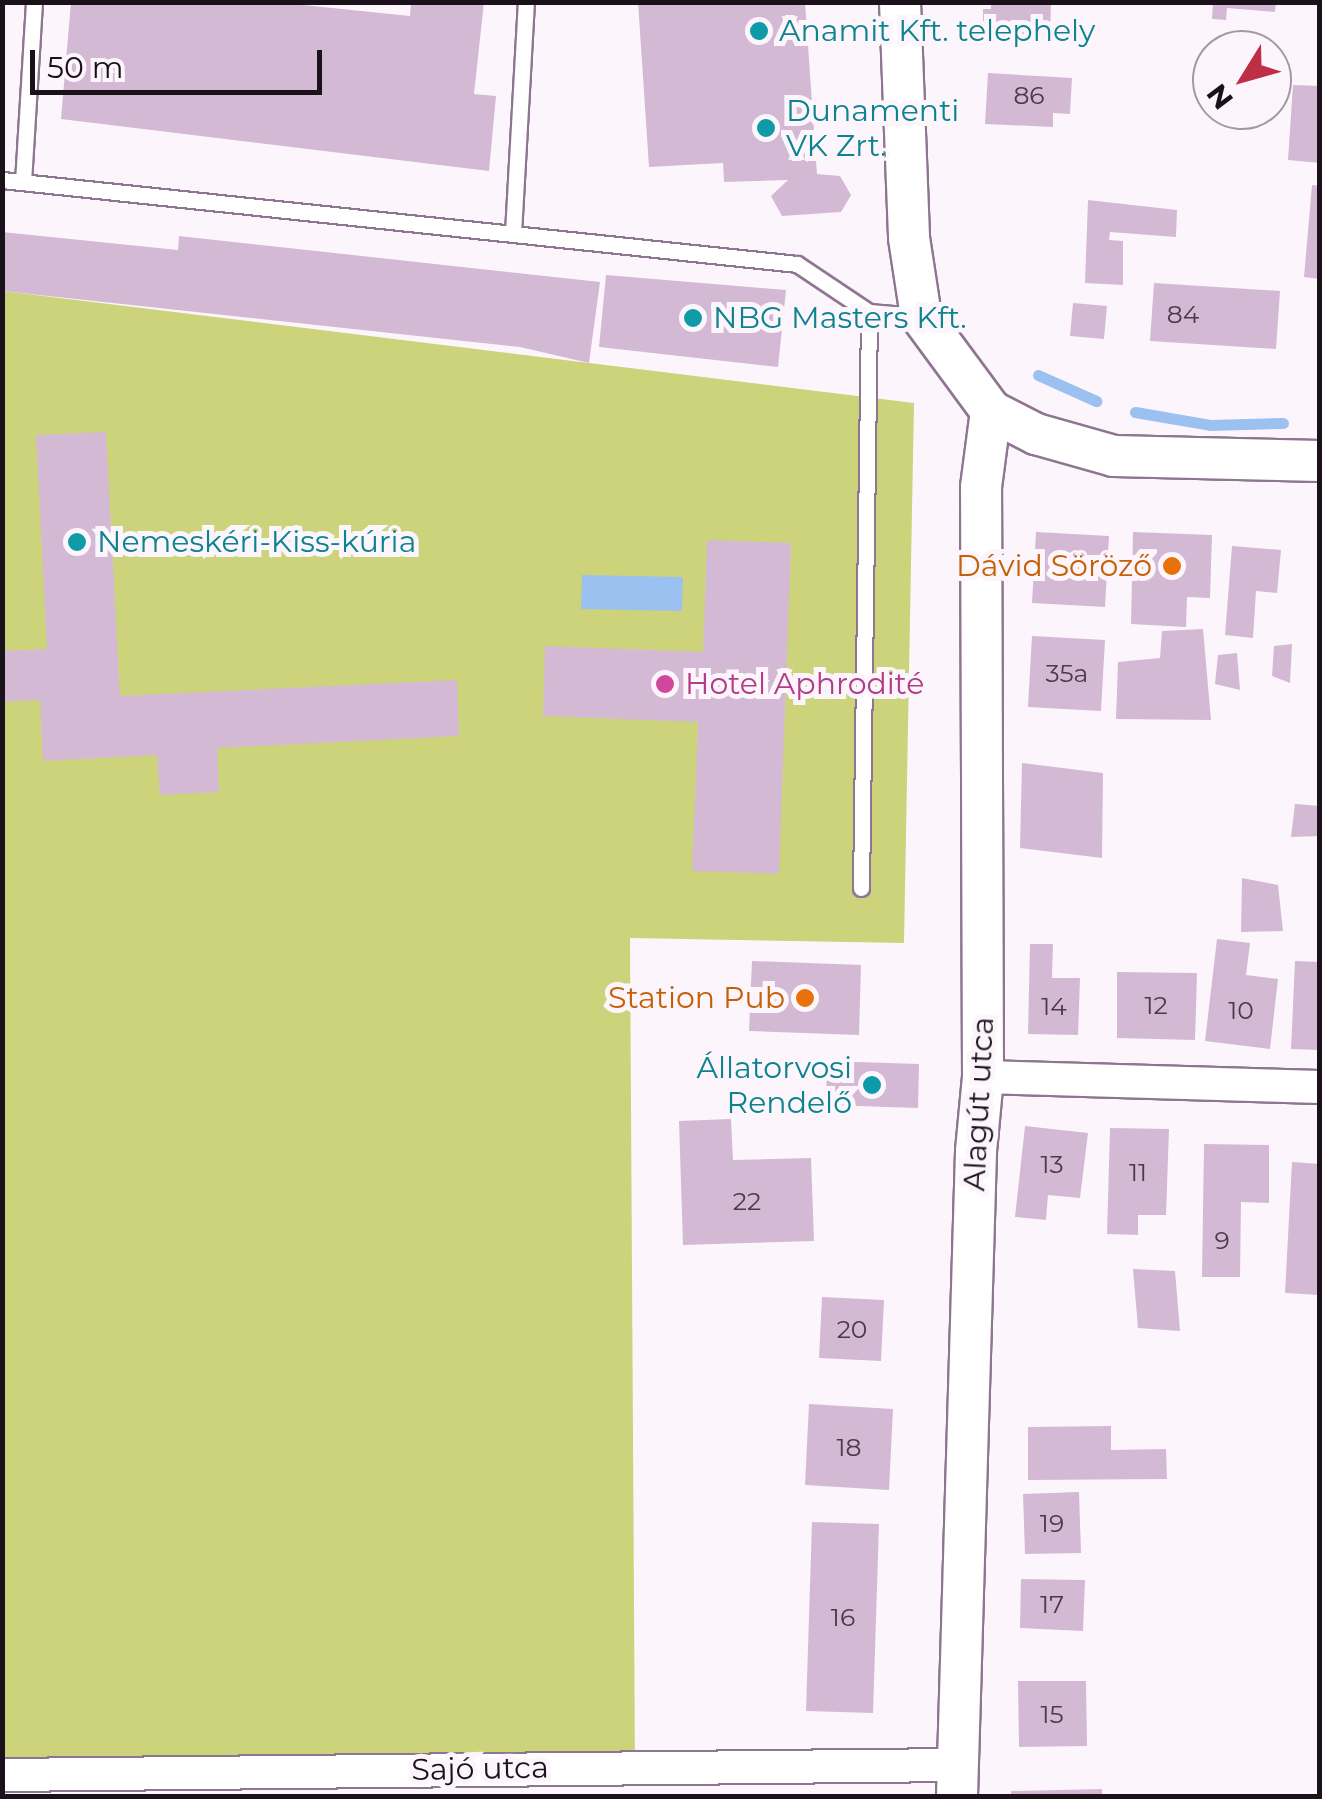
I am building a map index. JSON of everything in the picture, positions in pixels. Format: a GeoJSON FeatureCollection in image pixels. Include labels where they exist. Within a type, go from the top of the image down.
{"type":"FeatureCollection","features":[{"type":"Feature","properties":{"kind":"street"},"geometry":{"type":"LineString","coordinates":[[900,2],[909,238],[921,316],[991,411],[1036,434],[1114,456],[1320,461]]}},
{"type":"Feature","properties":{"kind":"street","name":"Alagút utca"},"geometry":{"type":"LineString","coordinates":[[957,1781],[976,1151],[983,1077],[982,486],[991,411]]}},
{"type":"Feature","properties":{"kind":"street"},"geometry":{"type":"LineString","coordinates":[[983,1077],[1320,1087]]}},
{"type":"Feature","properties":{"kind":"street","name":"Sajó utca"},"geometry":{"type":"LineString","coordinates":[[2,1775],[597,1782],[957,1781]]}},
{"type":"Feature","properties":{"kind":"lane"},"geometry":{"type":"LineString","coordinates":[[23,182],[34,2]]}},
{"type":"Feature","properties":{"kind":"lane"},"geometry":{"type":"LineString","coordinates":[[513,233],[526,2]]}},
{"type":"Feature","properties":{"kind":"lane"},"geometry":{"type":"LineString","coordinates":[[2,180],[797,264],[869,312],[921,316]]}},
{"type":"Feature","properties":{"kind":"lane"},"geometry":{"type":"LineString","coordinates":[[861,888],[869,312]]}},
{"type":"Feature","properties":{"kind":"green space"},"geometry":{"type":"Polygon","coordinates":[[[3,291],[914,403],[904,943],[630,938],[635,1766],[3,1775],[3,291]]]}},
{"type":"Feature","properties":{"kind":"water"},"geometry":{"type":"Polygon","coordinates":[[[582,575],[683,577],[682,611],[581,609],[582,575]]]}},
{"type":"Feature","properties":{"kind":"building"},"geometry":{"type":"Polygon","coordinates":[[[71,2],[274,2],[410,16],[411,2],[484,2],[474,94],[496,96],[489,171],[61,119],[71,2]]]}},
{"type":"Feature","properties":{"kind":"building"},"geometry":{"type":"Polygon","coordinates":[[[638,2],[805,2],[817,174],[840,176],[851,195],[841,212],[782,216],[771,196],[788,180],[724,182],[723,163],[649,167],[638,2]]]}},
{"type":"Feature","properties":{"kind":"building"},"geometry":{"type":"Polygon","coordinates":[[[991,2],[1051,2],[1050,39],[990,37],[991,21],[983,21],[983,9],[991,9],[991,2]]]}},
{"type":"Feature","properties":{"kind":"building"},"geometry":{"type":"Polygon","coordinates":[[[1213,2],[1276,2],[1275,12],[1227,8],[1226,20],[1212,19],[1213,2]]]}},
{"type":"Feature","properties":{"kind":"building"},"geometry":{"type":"Polygon","coordinates":[[[988,73],[1072,78],[1070,114],[1053,113],[1053,127],[985,124],[988,73]]]}},
{"type":"Feature","properties":{"kind":"building"},"geometry":{"type":"Polygon","coordinates":[[[1293,85],[1320,86],[1320,163],[1288,160],[1293,85]]]}},
{"type":"Feature","properties":{"kind":"building"},"geometry":{"type":"Polygon","coordinates":[[[1312,185],[1320,186],[1320,279],[1304,277],[1312,185]]]}},
{"type":"Feature","properties":{"kind":"building"},"geometry":{"type":"Polygon","coordinates":[[[1088,200],[1177,210],[1176,237],[1110,232],[1109,240],[1123,241],[1123,285],[1085,283],[1088,200]]]}},
{"type":"Feature","properties":{"kind":"building"},"geometry":{"type":"Polygon","coordinates":[[[2,232],[178,250],[179,236],[600,282],[589,363],[520,347],[2,291],[2,232]]]}},
{"type":"Feature","properties":{"kind":"building","name":"NBG Masters Kft."},"geometry":{"type":"Polygon","coordinates":[[[606,275],[786,290],[778,367],[599,347],[606,275]]]}},
{"type":"Feature","properties":{"kind":"building"},"geometry":{"type":"Polygon","coordinates":[[[1154,283],[1280,291],[1276,349],[1150,341],[1154,283]]]}},
{"type":"Feature","properties":{"kind":"building"},"geometry":{"type":"Polygon","coordinates":[[[1073,303],[1107,306],[1104,339],[1070,336],[1073,303]]]}},
{"type":"Feature","properties":{"kind":"building","name":"Nemeskéri-Kiss-kúria"},"geometry":{"type":"Polygon","coordinates":[[[106,432],[120,696],[457,680],[459,736],[217,748],[219,792],[160,795],[157,755],[43,761],[40,700],[2,702],[2,651],[47,649],[36,435],[106,432]]]}},
{"type":"Feature","properties":{"kind":"building"},"geometry":{"type":"Polygon","coordinates":[[[1036,532],[1109,536],[1105,607],[1032,603],[1036,532]]]}},
{"type":"Feature","properties":{"kind":"building","name":"Dávid Söröző"},"geometry":{"type":"Polygon","coordinates":[[[1133,532],[1212,535],[1210,598],[1187,597],[1186,627],[1131,624],[1133,532]]]}},
{"type":"Feature","properties":{"kind":"building","name":"Hotel Aphrodité"},"geometry":{"type":"Polygon","coordinates":[[[707,540],[791,543],[779,874],[692,871],[698,722],[543,716],[545,646],[703,652],[707,540]]]}},
{"type":"Feature","properties":{"kind":"building"},"geometry":{"type":"Polygon","coordinates":[[[1232,546],[1281,550],[1277,593],[1256,591],[1253,638],[1225,635],[1232,546]]]}},
{"type":"Feature","properties":{"kind":"building"},"geometry":{"type":"Polygon","coordinates":[[[1203,629],[1211,720],[1116,719],[1118,662],[1160,658],[1162,631],[1203,629]]]}},
{"type":"Feature","properties":{"kind":"building"},"geometry":{"type":"Polygon","coordinates":[[[1032,636],[1105,640],[1101,711],[1028,707],[1032,636]]]}},
{"type":"Feature","properties":{"kind":"building"},"geometry":{"type":"Polygon","coordinates":[[[1292,644],[1290,683],[1272,676],[1274,646],[1292,644]]]}},
{"type":"Feature","properties":{"kind":"building"},"geometry":{"type":"Polygon","coordinates":[[[1237,653],[1240,690],[1215,684],[1218,655],[1237,653]]]}},
{"type":"Feature","properties":{"kind":"building"},"geometry":{"type":"Polygon","coordinates":[[[1022,763],[1103,773],[1102,858],[1020,848],[1022,763]]]}},
{"type":"Feature","properties":{"kind":"building"},"geometry":{"type":"Polygon","coordinates":[[[1295,804],[1320,806],[1320,836],[1291,837],[1295,804]]]}},
{"type":"Feature","properties":{"kind":"building"},"geometry":{"type":"Polygon","coordinates":[[[1242,878],[1278,885],[1283,931],[1241,932],[1242,878]]]}},
{"type":"Feature","properties":{"kind":"building"},"geometry":{"type":"Polygon","coordinates":[[[1217,939],[1250,943],[1246,975],[1278,979],[1270,1049],[1205,1041],[1217,939]]]}},
{"type":"Feature","properties":{"kind":"building"},"geometry":{"type":"Polygon","coordinates":[[[1030,944],[1053,944],[1052,978],[1080,978],[1078,1035],[1028,1034],[1030,944]]]}},
{"type":"Feature","properties":{"kind":"building","name":"Station Pub"},"geometry":{"type":"Polygon","coordinates":[[[752,961],[861,965],[859,1035],[749,1031],[752,961]]]}},
{"type":"Feature","properties":{"kind":"building"},"geometry":{"type":"Polygon","coordinates":[[[1295,961],[1320,962],[1320,1050],[1291,1049],[1295,961]]]}},
{"type":"Feature","properties":{"kind":"building"},"geometry":{"type":"Polygon","coordinates":[[[1117,972],[1197,973],[1195,1040],[1117,1038],[1117,972]]]}},
{"type":"Feature","properties":{"kind":"building","name":"Állatorvosi Rendelő"},"geometry":{"type":"Polygon","coordinates":[[[827,1061],[919,1064],[918,1108],[826,1105],[827,1061]]]}},
{"type":"Feature","properties":{"kind":"building"},"geometry":{"type":"Polygon","coordinates":[[[731,1119],[733,1160],[811,1158],[814,1241],[683,1245],[679,1121],[731,1119]]]}},
{"type":"Feature","properties":{"kind":"building"},"geometry":{"type":"Polygon","coordinates":[[[1025,1126],[1088,1133],[1080,1198],[1048,1195],[1046,1220],[1015,1217],[1025,1126]]]}},
{"type":"Feature","properties":{"kind":"building"},"geometry":{"type":"Polygon","coordinates":[[[1110,1128],[1169,1129],[1166,1215],[1138,1215],[1138,1235],[1107,1234],[1110,1128]]]}},
{"type":"Feature","properties":{"kind":"building"},"geometry":{"type":"Polygon","coordinates":[[[1204,1144],[1269,1145],[1269,1203],[1241,1202],[1240,1277],[1202,1277],[1204,1144]]]}},
{"type":"Feature","properties":{"kind":"building"},"geometry":{"type":"Polygon","coordinates":[[[1292,1162],[1320,1164],[1320,1295],[1285,1293],[1292,1162]]]}},
{"type":"Feature","properties":{"kind":"building"},"geometry":{"type":"Polygon","coordinates":[[[1133,1269],[1175,1271],[1180,1331],[1138,1328],[1133,1269]]]}},
{"type":"Feature","properties":{"kind":"building"},"geometry":{"type":"Polygon","coordinates":[[[822,1297],[884,1300],[881,1361],[819,1358],[822,1297]]]}},
{"type":"Feature","properties":{"kind":"building"},"geometry":{"type":"Polygon","coordinates":[[[809,1404],[893,1409],[889,1490],[805,1485],[809,1404]]]}},
{"type":"Feature","properties":{"kind":"building"},"geometry":{"type":"Polygon","coordinates":[[[1111,1426],[1111,1450],[1166,1449],[1167,1479],[1028,1480],[1028,1427],[1111,1426]]]}},
{"type":"Feature","properties":{"kind":"building"},"geometry":{"type":"Polygon","coordinates":[[[1079,1492],[1081,1553],[1025,1554],[1023,1494],[1079,1492]]]}},
{"type":"Feature","properties":{"kind":"building"},"geometry":{"type":"Polygon","coordinates":[[[812,1522],[879,1524],[873,1713],[806,1711],[812,1522]]]}},
{"type":"Feature","properties":{"kind":"building"},"geometry":{"type":"Polygon","coordinates":[[[1021,1579],[1085,1580],[1083,1631],[1020,1628],[1021,1579]]]}},
{"type":"Feature","properties":{"kind":"building"},"geometry":{"type":"Polygon","coordinates":[[[1018,1681],[1086,1681],[1087,1746],[1019,1747],[1018,1681]]]}},
{"type":"Feature","properties":{"kind":"building"},"geometry":{"type":"Polygon","coordinates":[[[1102,1789],[1102,1796],[1011,1796],[1011,1791],[1102,1789]]]}},
{"type":"Feature","properties":{"kind":"waterway"},"geometry":{"type":"LineString","coordinates":[[1038,375],[1096,401]]}},
{"type":"Feature","properties":{"kind":"waterway"},"geometry":{"type":"LineString","coordinates":[[1135,412],[1210,425],[1283,423]]}},
{"type":"Feature","properties":{"kind":"place","name":"Anamit Kft. telephely"},"geometry":{"type":"Point","coordinates":[759,31]}},
{"type":"Feature","properties":{"kind":"place","name":"Dunamenti VK Zrt."},"geometry":{"type":"Point","coordinates":[766,128]}},
{"type":"Feature","properties":{"kind":"place","name":"NBG Masters Kft."},"geometry":{"type":"Point","coordinates":[693,318]}},
{"type":"Feature","properties":{"kind":"place","name":"Nemeskéri-Kiss-kúria"},"geometry":{"type":"Point","coordinates":[77,542]}},
{"type":"Feature","properties":{"kind":"place","name":"Dávid Söröző"},"geometry":{"type":"Point","coordinates":[1172,566]}},
{"type":"Feature","properties":{"kind":"place","name":"Hotel Aphrodité"},"geometry":{"type":"Point","coordinates":[665,684]}},
{"type":"Feature","properties":{"kind":"place","name":"Station Pub"},"geometry":{"type":"Point","coordinates":[805,998]}},
{"type":"Feature","properties":{"kind":"place","name":"Állatorvosi Rendelő"},"geometry":{"type":"Point","coordinates":[872,1085]}}]}
